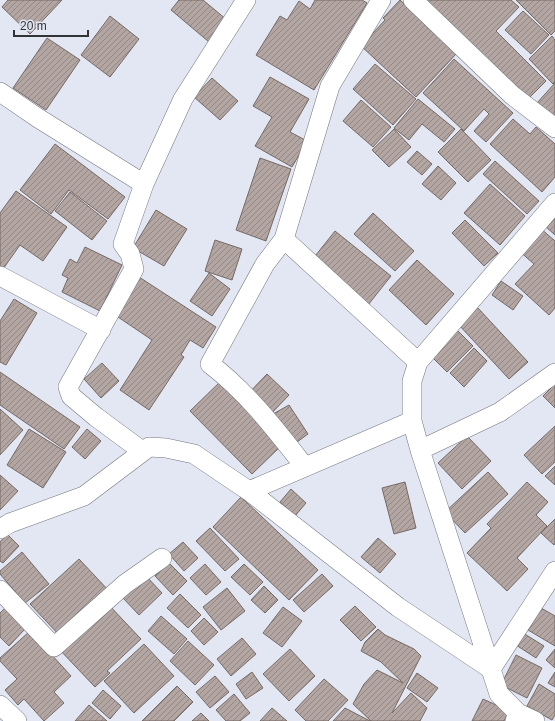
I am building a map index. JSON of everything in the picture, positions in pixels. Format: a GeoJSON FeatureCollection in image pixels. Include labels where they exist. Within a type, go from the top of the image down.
{"type":"FeatureCollection","features":[{"type":"Feature","properties":{"kind":"street"},"geometry":{"type":"LineString","coordinates":[[142,451],[96,417],[71,396],[68,387],[134,269],[130,254],[123,244],[144,184],[183,99],[246,0]]}},
{"type":"Feature","properties":{"kind":"street"},"geometry":{"type":"LineString","coordinates":[[305,467],[273,426],[223,373],[210,364],[265,264],[284,239],[330,86],[381,0]]}},
{"type":"Feature","properties":{"kind":"street"},"geometry":{"type":"LineString","coordinates":[[413,0],[512,95],[555,128]]}},
{"type":"Feature","properties":{"kind":"street"},"geometry":{"type":"LineString","coordinates":[[0,92],[38,118],[144,184]]}},
{"type":"Feature","properties":{"kind":"street"},"geometry":{"type":"LineString","coordinates":[[535,721],[516,717],[499,694],[420,450],[412,421],[412,381],[418,362],[555,203]]}},
{"type":"Feature","properties":{"kind":"street"},"geometry":{"type":"LineString","coordinates":[[284,239],[418,362]]}},
{"type":"Feature","properties":{"kind":"street"},"geometry":{"type":"LineString","coordinates":[[0,276],[101,330]]}},
{"type":"Feature","properties":{"kind":"street"},"geometry":{"type":"LineString","coordinates":[[420,450],[500,412],[555,373]]}},
{"type":"Feature","properties":{"kind":"street"},"geometry":{"type":"LineString","coordinates":[[249,491],[412,421]]}},
{"type":"Feature","properties":{"kind":"street"},"geometry":{"type":"LineString","coordinates":[[0,529],[10,523],[84,496],[149,447],[166,448],[194,454],[249,491],[398,607],[491,669]]}},
{"type":"Feature","properties":{"kind":"street"},"geometry":{"type":"LineString","coordinates":[[0,590],[54,647],[125,584],[162,558]]}},
{"type":"Feature","properties":{"kind":"street"},"geometry":{"type":"LineString","coordinates":[[491,669],[553,576]]}},
{"type":"Feature","properties":{"kind":"street"},"geometry":{"type":"LineString","coordinates":[[0,705],[17,721]]}},
{"type":"Feature","properties":{"kind":"building"},"geometry":{"type":"Polygon","coordinates":[[[8,0],[62,0],[30,34],[2,7],[8,0]]]}},
{"type":"Feature","properties":{"kind":"building"},"geometry":{"type":"Polygon","coordinates":[[[179,0],[203,0],[227,20],[209,42],[171,10],[179,0]]]}},
{"type":"Feature","properties":{"kind":"building"},"geometry":{"type":"Polygon","coordinates":[[[315,0],[362,0],[367,3],[314,90],[256,55],[280,16],[287,20],[299,1],[310,9],[315,0]]]}},
{"type":"Feature","properties":{"kind":"building"},"geometry":{"type":"Polygon","coordinates":[[[400,0],[457,53],[416,97],[361,46],[385,20],[383,18],[400,0]]]}},
{"type":"Feature","properties":{"kind":"building"},"geometry":{"type":"Polygon","coordinates":[[[422,0],[511,0],[519,7],[496,31],[546,81],[525,102],[422,0]]]}},
{"type":"Feature","properties":{"kind":"building"},"geometry":{"type":"Polygon","coordinates":[[[516,0],[555,0],[555,31],[551,35],[516,0]]]}},
{"type":"Feature","properties":{"kind":"building"},"geometry":{"type":"Polygon","coordinates":[[[523,11],[549,35],[531,54],[505,30],[523,11]]]}},
{"type":"Feature","properties":{"kind":"building"},"geometry":{"type":"Polygon","coordinates":[[[110,16],[139,39],[110,77],[81,55],[110,16]]]}},
{"type":"Feature","properties":{"kind":"building"},"geometry":{"type":"Polygon","coordinates":[[[552,36],[555,40],[555,82],[553,84],[529,59],[552,36]]]}},
{"type":"Feature","properties":{"kind":"building"},"geometry":{"type":"Polygon","coordinates":[[[47,38],[80,60],[46,110],[13,88],[47,38]]]}},
{"type":"Feature","properties":{"kind":"building"},"geometry":{"type":"Polygon","coordinates":[[[454,59],[513,113],[486,142],[474,131],[489,114],[484,109],[464,131],[423,93],[454,59]]]}},
{"type":"Feature","properties":{"kind":"building"},"geometry":{"type":"Polygon","coordinates":[[[375,64],[416,99],[393,125],[353,89],[375,64]]]}},
{"type":"Feature","properties":{"kind":"building"},"geometry":{"type":"Polygon","coordinates":[[[270,77],[309,99],[290,132],[307,141],[292,167],[255,146],[272,117],[253,106],[270,77]]]}},
{"type":"Feature","properties":{"kind":"building"},"geometry":{"type":"Polygon","coordinates":[[[212,78],[238,101],[220,120],[194,97],[212,78]]]}},
{"type":"Feature","properties":{"kind":"building"},"geometry":{"type":"Polygon","coordinates":[[[555,83],[555,121],[536,104],[555,83]]]}},
{"type":"Feature","properties":{"kind":"building"},"geometry":{"type":"Polygon","coordinates":[[[418,99],[455,129],[444,142],[422,124],[409,140],[394,128],[418,99]]]}},
{"type":"Feature","properties":{"kind":"building"},"geometry":{"type":"Polygon","coordinates":[[[361,100],[391,127],[373,147],[343,121],[361,100]]]}},
{"type":"Feature","properties":{"kind":"building"},"geometry":{"type":"Polygon","coordinates":[[[513,119],[530,134],[536,127],[555,144],[555,177],[542,192],[490,144],[513,119]]]}},
{"type":"Feature","properties":{"kind":"building"},"geometry":{"type":"Polygon","coordinates":[[[394,129],[411,147],[389,167],[372,150],[394,129]]]}},
{"type":"Feature","properties":{"kind":"building"},"geometry":{"type":"Polygon","coordinates":[[[461,129],[491,160],[468,182],[438,152],[461,129]]]}},
{"type":"Feature","properties":{"kind":"building"},"geometry":{"type":"Polygon","coordinates":[[[55,144],[125,197],[108,219],[69,190],[51,214],[20,190],[55,144]]]}},
{"type":"Feature","properties":{"kind":"building"},"geometry":{"type":"Polygon","coordinates":[[[417,151],[432,164],[422,175],[407,162],[417,151]]]}},
{"type":"Feature","properties":{"kind":"building"},"geometry":{"type":"Polygon","coordinates":[[[260,158],[291,169],[266,241],[236,230],[260,158]]]}},
{"type":"Feature","properties":{"kind":"building"},"geometry":{"type":"Polygon","coordinates":[[[495,161],[539,201],[527,214],[483,174],[495,161]]]}},
{"type":"Feature","properties":{"kind":"building"},"geometry":{"type":"Polygon","coordinates":[[[438,166],[456,183],[441,200],[422,184],[438,166]]]}},
{"type":"Feature","properties":{"kind":"building"},"geometry":{"type":"Polygon","coordinates":[[[490,184],[525,216],[500,245],[464,213],[490,184]]]}},
{"type":"Feature","properties":{"kind":"building"},"geometry":{"type":"Polygon","coordinates":[[[16,191],[67,227],[43,261],[20,245],[3,269],[0,267],[0,213],[16,191]]]}},
{"type":"Feature","properties":{"kind":"building"},"geometry":{"type":"Polygon","coordinates":[[[70,192],[107,221],[92,240],[55,211],[70,192]]]}},
{"type":"Feature","properties":{"kind":"building"},"geometry":{"type":"Polygon","coordinates":[[[156,210],[187,229],[164,266],[133,248],[156,210]]]}},
{"type":"Feature","properties":{"kind":"building"},"geometry":{"type":"Polygon","coordinates":[[[373,213],[414,251],[395,271],[354,234],[373,213]]]}},
{"type":"Feature","properties":{"kind":"building"},"geometry":{"type":"Polygon","coordinates":[[[555,217],[555,235],[546,227],[555,217]]]}},
{"type":"Feature","properties":{"kind":"building"},"geometry":{"type":"Polygon","coordinates":[[[465,220],[498,253],[484,266],[452,233],[465,220]]]}},
{"type":"Feature","properties":{"kind":"building"},"geometry":{"type":"Polygon","coordinates":[[[539,227],[555,241],[555,308],[549,315],[515,284],[534,264],[518,250],[539,227]]]}},
{"type":"Feature","properties":{"kind":"building"},"geometry":{"type":"Polygon","coordinates":[[[335,231],[391,276],[368,305],[312,260],[335,231]]]}},
{"type":"Feature","properties":{"kind":"building"},"geometry":{"type":"Polygon","coordinates":[[[215,240],[242,249],[232,280],[205,271],[215,240]]]}},
{"type":"Feature","properties":{"kind":"building"},"geometry":{"type":"Polygon","coordinates":[[[85,247],[122,265],[100,311],[62,292],[68,278],[62,275],[70,259],[77,263],[85,247]]]}},
{"type":"Feature","properties":{"kind":"building"},"geometry":{"type":"Polygon","coordinates":[[[417,260],[454,294],[426,325],[389,290],[417,260]]]}},
{"type":"Feature","properties":{"kind":"building"},"geometry":{"type":"Polygon","coordinates":[[[209,273],[230,289],[212,316],[190,301],[209,273]]]}},
{"type":"Feature","properties":{"kind":"building"},"geometry":{"type":"Polygon","coordinates":[[[139,277],[216,327],[203,348],[190,340],[181,355],[184,357],[149,410],[120,390],[152,340],[115,315],[139,277]]]}},
{"type":"Feature","properties":{"kind":"building"},"geometry":{"type":"Polygon","coordinates":[[[501,281],[523,296],[513,310],[492,295],[501,281]]]}},
{"type":"Feature","properties":{"kind":"building"},"geometry":{"type":"Polygon","coordinates":[[[14,299],[37,313],[6,365],[0,362],[0,321],[14,299]]]}},
{"type":"Feature","properties":{"kind":"building"},"geometry":{"type":"Polygon","coordinates":[[[477,307],[528,362],[509,379],[458,324],[477,307]]]}},
{"type":"Feature","properties":{"kind":"building"},"geometry":{"type":"Polygon","coordinates":[[[456,329],[473,346],[447,372],[429,354],[456,329]]]}},
{"type":"Feature","properties":{"kind":"building"},"geometry":{"type":"Polygon","coordinates":[[[474,348],[487,361],[464,387],[450,373],[474,348]]]}},
{"type":"Feature","properties":{"kind":"building"},"geometry":{"type":"Polygon","coordinates":[[[102,363],[119,381],[101,398],[84,379],[102,363]]]}},
{"type":"Feature","properties":{"kind":"building"},"geometry":{"type":"Polygon","coordinates":[[[0,372],[80,427],[64,449],[0,405],[0,372]]]}},
{"type":"Feature","properties":{"kind":"building"},"geometry":{"type":"Polygon","coordinates":[[[267,374],[289,395],[268,417],[246,396],[267,374]]]}},
{"type":"Feature","properties":{"kind":"building"},"geometry":{"type":"Polygon","coordinates":[[[222,380],[283,444],[252,474],[190,411],[222,380]]]}},
{"type":"Feature","properties":{"kind":"building"},"geometry":{"type":"Polygon","coordinates":[[[555,384],[555,408],[543,396],[555,384]]]}},
{"type":"Feature","properties":{"kind":"building"},"geometry":{"type":"Polygon","coordinates":[[[289,405],[308,434],[293,445],[273,414],[289,405]]]}},
{"type":"Feature","properties":{"kind":"building"},"geometry":{"type":"Polygon","coordinates":[[[0,409],[23,430],[0,455],[0,409]]]}},
{"type":"Feature","properties":{"kind":"building"},"geometry":{"type":"Polygon","coordinates":[[[555,426],[555,462],[542,474],[524,455],[555,426]]]}},
{"type":"Feature","properties":{"kind":"building"},"geometry":{"type":"Polygon","coordinates":[[[29,429],[66,452],[43,488],[7,465],[29,429]]]}},
{"type":"Feature","properties":{"kind":"building"},"geometry":{"type":"Polygon","coordinates":[[[87,429],[101,441],[85,459],[72,447],[87,429]]]}},
{"type":"Feature","properties":{"kind":"building"},"geometry":{"type":"Polygon","coordinates":[[[467,436],[491,461],[462,489],[438,463],[467,436]]]}},
{"type":"Feature","properties":{"kind":"building"},"geometry":{"type":"Polygon","coordinates":[[[555,466],[555,485],[545,476],[555,466]]]}},
{"type":"Feature","properties":{"kind":"building"},"geometry":{"type":"Polygon","coordinates":[[[488,472],[508,494],[465,533],[445,512],[488,472]]]}},
{"type":"Feature","properties":{"kind":"building"},"geometry":{"type":"Polygon","coordinates":[[[0,475],[18,491],[0,510],[0,475]]]}},
{"type":"Feature","properties":{"kind":"building"},"geometry":{"type":"Polygon","coordinates":[[[405,482],[416,528],[394,534],[382,488],[405,482]]]}},
{"type":"Feature","properties":{"kind":"building"},"geometry":{"type":"Polygon","coordinates":[[[527,482],[548,502],[536,515],[547,526],[517,558],[528,569],[507,591],[467,553],[491,528],[487,524],[527,482]]]}},
{"type":"Feature","properties":{"kind":"building"},"geometry":{"type":"Polygon","coordinates":[[[291,489],[306,503],[295,516],[280,502],[291,489]]]}},
{"type":"Feature","properties":{"kind":"building"},"geometry":{"type":"Polygon","coordinates":[[[241,497],[318,570],[289,600],[213,527],[241,497]]]}},
{"type":"Feature","properties":{"kind":"building"},"geometry":{"type":"Polygon","coordinates":[[[555,519],[555,543],[554,545],[541,533],[555,519]]]}},
{"type":"Feature","properties":{"kind":"building"},"geometry":{"type":"Polygon","coordinates":[[[210,528],[239,559],[225,571],[196,541],[210,528]]]}},
{"type":"Feature","properties":{"kind":"building"},"geometry":{"type":"Polygon","coordinates":[[[7,534],[19,546],[3,563],[0,561],[0,542],[7,534]]]}},
{"type":"Feature","properties":{"kind":"building"},"geometry":{"type":"Polygon","coordinates":[[[378,538],[396,554],[380,573],[361,557],[378,538]]]}},
{"type":"Feature","properties":{"kind":"building"},"geometry":{"type":"Polygon","coordinates":[[[183,542],[198,558],[184,571],[169,554],[183,542]]]}},
{"type":"Feature","properties":{"kind":"building"},"geometry":{"type":"Polygon","coordinates":[[[22,552],[49,584],[25,603],[0,574],[0,571],[22,552]]]}},
{"type":"Feature","properties":{"kind":"building"},"geometry":{"type":"Polygon","coordinates":[[[79,559],[110,592],[61,637],[30,604],[79,559]]]}},
{"type":"Feature","properties":{"kind":"building"},"geometry":{"type":"Polygon","coordinates":[[[169,563],[187,581],[173,595],[155,576],[169,563]]]}},
{"type":"Feature","properties":{"kind":"building"},"geometry":{"type":"Polygon","coordinates":[[[205,564],[221,582],[206,595],[190,578],[205,564]]]}},
{"type":"Feature","properties":{"kind":"building"},"geometry":{"type":"Polygon","coordinates":[[[244,564],[263,582],[250,595],[231,577],[244,564]]]}},
{"type":"Feature","properties":{"kind":"building"},"geometry":{"type":"Polygon","coordinates":[[[322,574],[333,586],[304,612],[293,600],[322,574]]]}},
{"type":"Feature","properties":{"kind":"building"},"geometry":{"type":"Polygon","coordinates":[[[146,576],[162,593],[139,615],[123,598],[146,576]]]}},
{"type":"Feature","properties":{"kind":"building"},"geometry":{"type":"Polygon","coordinates":[[[264,586],[278,600],[265,613],[251,600],[264,586]]]}},
{"type":"Feature","properties":{"kind":"building"},"geometry":{"type":"Polygon","coordinates":[[[227,588],[245,611],[221,630],[203,607],[227,588]]]}},
{"type":"Feature","properties":{"kind":"building"},"geometry":{"type":"Polygon","coordinates":[[[180,594],[201,615],[188,628],[167,608],[180,594]]]}},
{"type":"Feature","properties":{"kind":"building"},"geometry":{"type":"Polygon","coordinates":[[[107,603],[141,639],[107,671],[110,673],[95,687],[58,648],[107,603]]]}},
{"type":"Feature","properties":{"kind":"building"},"geometry":{"type":"Polygon","coordinates":[[[355,606],[376,627],[361,641],[340,620],[355,606]]]}},
{"type":"Feature","properties":{"kind":"building"},"geometry":{"type":"Polygon","coordinates":[[[283,607],[302,621],[282,647],[263,633],[283,607]]]}},
{"type":"Feature","properties":{"kind":"building"},"geometry":{"type":"Polygon","coordinates":[[[5,608],[25,629],[9,646],[0,637],[0,613],[5,608]]]}},
{"type":"Feature","properties":{"kind":"building"},"geometry":{"type":"Polygon","coordinates":[[[541,608],[555,616],[555,646],[528,630],[541,608]]]}},
{"type":"Feature","properties":{"kind":"building"},"geometry":{"type":"Polygon","coordinates":[[[161,616],[187,639],[174,654],[148,631],[161,616]]]}},
{"type":"Feature","properties":{"kind":"building"},"geometry":{"type":"Polygon","coordinates":[[[204,618],[218,632],[204,645],[191,631],[204,618]]]}},
{"type":"Feature","properties":{"kind":"building"},"geometry":{"type":"Polygon","coordinates":[[[378,629],[385,635],[414,649],[421,656],[392,713],[411,693],[427,708],[420,721],[371,721],[353,704],[364,684],[377,670],[403,683],[381,662],[361,651],[365,642],[378,629]]]}},
{"type":"Feature","properties":{"kind":"building"},"geometry":{"type":"Polygon","coordinates":[[[30,631],[71,676],[54,692],[64,703],[44,721],[24,699],[18,705],[5,690],[17,679],[0,661],[0,658],[30,631]]]}},
{"type":"Feature","properties":{"kind":"building"},"geometry":{"type":"Polygon","coordinates":[[[523,633],[544,646],[536,658],[516,645],[523,633]]]}},
{"type":"Feature","properties":{"kind":"building"},"geometry":{"type":"Polygon","coordinates":[[[242,638],[256,654],[231,676],[217,659],[242,638]]]}},
{"type":"Feature","properties":{"kind":"building"},"geometry":{"type":"Polygon","coordinates":[[[188,641],[214,665],[195,685],[170,661],[188,641]]]}},
{"type":"Feature","properties":{"kind":"building"},"geometry":{"type":"Polygon","coordinates":[[[144,644],[174,676],[134,713],[104,681],[144,644]]]}},
{"type":"Feature","properties":{"kind":"building"},"geometry":{"type":"Polygon","coordinates":[[[290,649],[315,676],[289,701],[263,674],[290,649]]]}},
{"type":"Feature","properties":{"kind":"building"},"geometry":{"type":"Polygon","coordinates":[[[555,649],[555,668],[546,660],[555,649]]]}},
{"type":"Feature","properties":{"kind":"building"},"geometry":{"type":"Polygon","coordinates":[[[516,655],[542,668],[527,698],[501,685],[516,655]]]}},
{"type":"Feature","properties":{"kind":"building"},"geometry":{"type":"Polygon","coordinates":[[[252,672],[263,688],[246,699],[236,684],[252,672]]]}},
{"type":"Feature","properties":{"kind":"building"},"geometry":{"type":"Polygon","coordinates":[[[555,672],[555,687],[548,683],[555,672]]]}},
{"type":"Feature","properties":{"kind":"building"},"geometry":{"type":"Polygon","coordinates":[[[417,673],[438,688],[427,702],[407,688],[417,673]]]}},
{"type":"Feature","properties":{"kind":"building"},"geometry":{"type":"Polygon","coordinates":[[[215,676],[229,692],[210,708],[196,692],[215,676]]]}},
{"type":"Feature","properties":{"kind":"building"},"geometry":{"type":"Polygon","coordinates":[[[324,679],[348,700],[328,721],[306,721],[295,710],[324,679]]]}},
{"type":"Feature","properties":{"kind":"building"},"geometry":{"type":"Polygon","coordinates":[[[539,684],[555,694],[555,715],[552,720],[527,706],[539,684]]]}},
{"type":"Feature","properties":{"kind":"building"},"geometry":{"type":"Polygon","coordinates":[[[177,686],[193,702],[174,721],[142,721],[177,686]]]}},
{"type":"Feature","properties":{"kind":"building"},"geometry":{"type":"Polygon","coordinates":[[[103,690],[121,706],[110,719],[92,703],[103,690]]]}},
{"type":"Feature","properties":{"kind":"building"},"geometry":{"type":"Polygon","coordinates":[[[234,694],[250,713],[240,721],[226,721],[216,710],[234,694]]]}},
{"type":"Feature","properties":{"kind":"building"},"geometry":{"type":"Polygon","coordinates":[[[483,699],[509,711],[504,721],[472,721],[483,699]]]}},
{"type":"Feature","properties":{"kind":"building"},"geometry":{"type":"Polygon","coordinates":[[[89,705],[107,721],[75,721],[89,705]]]}},
{"type":"Feature","properties":{"kind":"building"},"geometry":{"type":"Polygon","coordinates":[[[272,708],[287,721],[260,721],[272,708]]]}},
{"type":"Feature","properties":{"kind":"building"},"geometry":{"type":"Polygon","coordinates":[[[345,708],[370,721],[333,721],[345,708]]]}},
{"type":"Feature","properties":{"kind":"building"},"geometry":{"type":"Polygon","coordinates":[[[201,713],[209,721],[192,721],[201,713]]]}}]}
